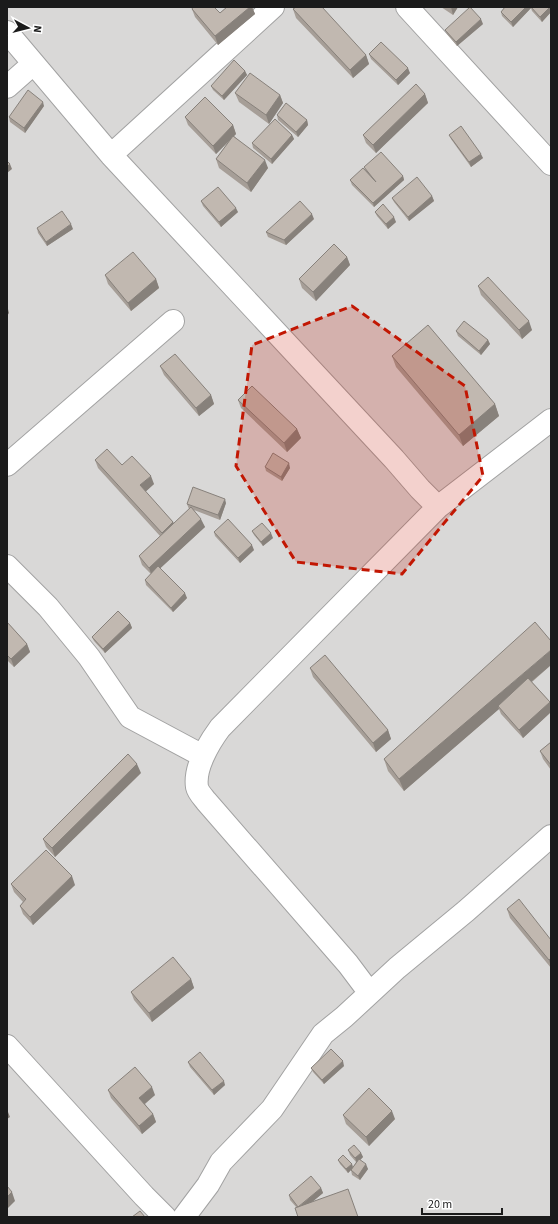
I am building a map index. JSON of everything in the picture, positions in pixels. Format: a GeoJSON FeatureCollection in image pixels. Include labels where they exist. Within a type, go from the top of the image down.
{"type":"FeatureCollection","features":[{"type":"Feature","properties":{"kind":"street"},"geometry":{"type":"LineString","coordinates":[[111,155],[273,7]]}},
{"type":"Feature","properties":{"kind":"street"},"geometry":{"type":"LineString","coordinates":[[407,7],[551,164]]}},
{"type":"Feature","properties":{"kind":"street"},"geometry":{"type":"LineString","coordinates":[[7,32],[111,155],[438,507]]}},
{"type":"Feature","properties":{"kind":"street"},"geometry":{"type":"LineString","coordinates":[[7,87],[33,64]]}},
{"type":"Feature","properties":{"kind":"street"},"geometry":{"type":"LineString","coordinates":[[7,465],[173,321]]}},
{"type":"Feature","properties":{"kind":"street"},"geometry":{"type":"LineString","coordinates":[[370,992],[348,964],[206,801],[197,788],[198,772],[203,756],[210,742],[220,728],[438,507],[551,420]]}},
{"type":"Feature","properties":{"kind":"street"},"geometry":{"type":"LineString","coordinates":[[7,566],[48,607],[89,657],[130,717],[203,756]]}},
{"type":"Feature","properties":{"kind":"street"},"geometry":{"type":"LineString","coordinates":[[184,1217],[208,1185],[221,1162],[272,1109],[323,1034],[344,1017],[396,968],[466,911],[551,836]]}},
{"type":"Feature","properties":{"kind":"street"},"geometry":{"type":"LineString","coordinates":[[7,1046],[165,1217]]}},
{"type":"Feature","properties":{"kind":"highlighted area"},"geometry":{"type":"Polygon","coordinates":[[[352,306],[465,386],[483,476],[402,574],[296,562],[236,466],[252,345],[352,306]]]}},
{"type":"Feature","properties":{"kind":"shaded area"},"geometry":{"type":"Polygon","coordinates":[[[7,7],[551,7],[551,1217],[7,1217],[7,7]]]}},
{"type":"Feature","properties":{"kind":"building"},"geometry":{"type":"Polygon","coordinates":[[[193,7],[214,7],[220,13],[227,7],[250,7],[215,36],[192,9],[193,7]]]}},
{"type":"Feature","properties":{"kind":"building"},"geometry":{"type":"Polygon","coordinates":[[[296,7],[322,7],[366,55],[350,70],[293,9],[296,7]]]}},
{"type":"Feature","properties":{"kind":"building"},"geometry":{"type":"Polygon","coordinates":[[[470,7],[481,19],[456,42],[445,30],[470,7]]]}},
{"type":"Feature","properties":{"kind":"building"},"geometry":{"type":"Polygon","coordinates":[[[505,7],[526,7],[511,22],[501,12],[505,7]]]}},
{"type":"Feature","properties":{"kind":"building"},"geometry":{"type":"Polygon","coordinates":[[[531,7],[550,7],[540,17],[531,7]]]}},
{"type":"Feature","properties":{"kind":"building"},"geometry":{"type":"Polygon","coordinates":[[[381,42],[408,68],[396,80],[369,54],[381,42]]]}},
{"type":"Feature","properties":{"kind":"building"},"geometry":{"type":"Polygon","coordinates":[[[234,60],[245,71],[222,96],[211,86],[234,60]]]}},
{"type":"Feature","properties":{"kind":"building"},"geometry":{"type":"Polygon","coordinates":[[[250,73],[280,95],[266,115],[235,93],[250,73]]]}},
{"type":"Feature","properties":{"kind":"building"},"geometry":{"type":"Polygon","coordinates":[[[416,84],[425,94],[373,145],[363,135],[416,84]]]}},
{"type":"Feature","properties":{"kind":"building"},"geometry":{"type":"Polygon","coordinates":[[[28,90],[43,102],[24,128],[9,117],[28,90]]]}},
{"type":"Feature","properties":{"kind":"building"},"geometry":{"type":"Polygon","coordinates":[[[205,97],[233,125],[213,146],[185,117],[205,97]]]}},
{"type":"Feature","properties":{"kind":"building"},"geometry":{"type":"Polygon","coordinates":[[[286,103],[307,120],[296,132],[277,115],[286,103]]]}},
{"type":"Feature","properties":{"kind":"building"},"geometry":{"type":"Polygon","coordinates":[[[275,119],[292,135],[271,159],[252,143],[275,119]]]}},
{"type":"Feature","properties":{"kind":"building"},"geometry":{"type":"Polygon","coordinates":[[[461,126],[481,154],[469,162],[449,135],[461,126]]]}},
{"type":"Feature","properties":{"kind":"building"},"geometry":{"type":"Polygon","coordinates":[[[233,136],[265,160],[247,183],[216,159],[233,136]]]}},
{"type":"Feature","properties":{"kind":"building"},"geometry":{"type":"Polygon","coordinates":[[[381,152],[403,176],[373,203],[350,180],[363,168],[376,182],[364,167],[381,152]]]}},
{"type":"Feature","properties":{"kind":"building"},"geometry":{"type":"Polygon","coordinates":[[[417,177],[432,196],[408,217],[392,198],[417,177]]]}},
{"type":"Feature","properties":{"kind":"building"},"geometry":{"type":"Polygon","coordinates":[[[218,187],[236,208],[219,222],[201,201],[218,187]]]}},
{"type":"Feature","properties":{"kind":"building"},"geometry":{"type":"Polygon","coordinates":[[[300,201],[312,214],[284,240],[266,232],[300,201]]]}},
{"type":"Feature","properties":{"kind":"building"},"geometry":{"type":"Polygon","coordinates":[[[383,204],[394,217],[386,224],[375,212],[383,204]]]}},
{"type":"Feature","properties":{"kind":"building"},"geometry":{"type":"Polygon","coordinates":[[[62,211],[71,224],[46,242],[37,228],[62,211]]]}},
{"type":"Feature","properties":{"kind":"building"},"geometry":{"type":"Polygon","coordinates":[[[334,244],[347,257],[313,292],[299,279],[334,244]]]}},
{"type":"Feature","properties":{"kind":"building"},"geometry":{"type":"Polygon","coordinates":[[[133,252],[156,279],[128,303],[105,275],[133,252]]]}},
{"type":"Feature","properties":{"kind":"building"},"geometry":{"type":"Polygon","coordinates":[[[488,277],[529,321],[519,330],[478,286],[488,277]]]}},
{"type":"Feature","properties":{"kind":"building"},"geometry":{"type":"Polygon","coordinates":[[[464,321],[488,340],[479,351],[456,331],[464,321]]]}},
{"type":"Feature","properties":{"kind":"building"},"geometry":{"type":"Polygon","coordinates":[[[428,325],[495,404],[459,435],[392,356],[428,325]]]}},
{"type":"Feature","properties":{"kind":"building"},"geometry":{"type":"Polygon","coordinates":[[[175,354],[211,395],[196,408],[160,366],[175,354]]]}},
{"type":"Feature","properties":{"kind":"building"},"geometry":{"type":"Polygon","coordinates":[[[252,386],[297,429],[284,443],[238,400],[252,386]]]}},
{"type":"Feature","properties":{"kind":"building"},"geometry":{"type":"Polygon","coordinates":[[[107,449],[122,465],[132,456],[151,476],[140,485],[173,522],[162,533],[95,460],[107,449]]]}},
{"type":"Feature","properties":{"kind":"building"},"geometry":{"type":"Polygon","coordinates":[[[273,453],[289,463],[281,477],[265,467],[273,453]]]}},
{"type":"Feature","properties":{"kind":"building"},"geometry":{"type":"Polygon","coordinates":[[[193,487],[225,499],[218,515],[187,504],[193,487]]]}},
{"type":"Feature","properties":{"kind":"building"},"geometry":{"type":"Polygon","coordinates":[[[191,507],[201,519],[149,568],[139,556],[191,507]]]}},
{"type":"Feature","properties":{"kind":"building"},"geometry":{"type":"Polygon","coordinates":[[[228,519],[252,545],[238,558],[214,532],[228,519]]]}},
{"type":"Feature","properties":{"kind":"building"},"geometry":{"type":"Polygon","coordinates":[[[262,523],[271,533],[261,542],[252,531],[262,523]]]}},
{"type":"Feature","properties":{"kind":"building"},"geometry":{"type":"Polygon","coordinates":[[[158,566],[185,593],[171,608],[145,580],[158,566]]]}},
{"type":"Feature","properties":{"kind":"building"},"geometry":{"type":"Polygon","coordinates":[[[118,611],[130,623],[103,649],[92,637],[118,611]]]}},
{"type":"Feature","properties":{"kind":"building"},"geometry":{"type":"Polygon","coordinates":[[[7,622],[27,644],[11,659],[7,655],[7,622]]]}},
{"type":"Feature","properties":{"kind":"building"},"geometry":{"type":"Polygon","coordinates":[[[535,622],[551,641],[551,650],[399,779],[384,759],[535,622]]]}},
{"type":"Feature","properties":{"kind":"building"},"geometry":{"type":"Polygon","coordinates":[[[325,655],[388,730],[373,743],[310,668],[325,655]]]}},
{"type":"Feature","properties":{"kind":"building"},"geometry":{"type":"Polygon","coordinates":[[[528,678],[550,702],[519,730],[498,706],[528,678]]]}},
{"type":"Feature","properties":{"kind":"building"},"geometry":{"type":"Polygon","coordinates":[[[551,742],[551,765],[540,751],[551,742]]]}},
{"type":"Feature","properties":{"kind":"building"},"geometry":{"type":"Polygon","coordinates":[[[128,754],[137,764],[52,848],[43,839],[128,754]]]}},
{"type":"Feature","properties":{"kind":"building"},"geometry":{"type":"Polygon","coordinates":[[[46,850],[72,876],[30,917],[20,906],[26,899],[11,884],[46,850]]]}},
{"type":"Feature","properties":{"kind":"building"},"geometry":{"type":"Polygon","coordinates":[[[519,899],[551,940],[551,958],[549,960],[507,909],[519,899]]]}},
{"type":"Feature","properties":{"kind":"building"},"geometry":{"type":"Polygon","coordinates":[[[173,957],[191,979],[149,1013],[131,992],[173,957]]]}},
{"type":"Feature","properties":{"kind":"building"},"geometry":{"type":"Polygon","coordinates":[[[331,1049],[343,1061],[322,1080],[311,1068],[331,1049]]]}},
{"type":"Feature","properties":{"kind":"building"},"geometry":{"type":"Polygon","coordinates":[[[200,1052],[224,1081],[212,1090],[188,1062],[200,1052]]]}},
{"type":"Feature","properties":{"kind":"building"},"geometry":{"type":"Polygon","coordinates":[[[135,1067],[152,1087],[139,1098],[153,1114],[139,1126],[108,1090],[135,1067]]]}},
{"type":"Feature","properties":{"kind":"building"},"geometry":{"type":"Polygon","coordinates":[[[369,1088],[392,1111],[366,1137],[343,1115],[369,1088]]]}},
{"type":"Feature","properties":{"kind":"building"},"geometry":{"type":"Polygon","coordinates":[[[354,1145],[361,1153],[355,1158],[348,1150],[354,1145]]]}},
{"type":"Feature","properties":{"kind":"building"},"geometry":{"type":"Polygon","coordinates":[[[343,1155],[352,1164],[346,1169],[338,1160],[343,1155]]]}},
{"type":"Feature","properties":{"kind":"building"},"geometry":{"type":"Polygon","coordinates":[[[359,1159],[366,1164],[358,1176],[351,1170],[359,1159]]]}},
{"type":"Feature","properties":{"kind":"building"},"geometry":{"type":"Polygon","coordinates":[[[311,1176],[321,1188],[298,1207],[289,1195],[311,1176]]]}},
{"type":"Feature","properties":{"kind":"building"},"geometry":{"type":"Polygon","coordinates":[[[7,1186],[12,1192],[7,1197],[7,1186]]]}},
{"type":"Feature","properties":{"kind":"building"},"geometry":{"type":"Polygon","coordinates":[[[348,1189],[358,1217],[298,1217],[295,1208],[348,1189]]]}},
{"type":"Feature","properties":{"kind":"building"},"geometry":{"type":"Polygon","coordinates":[[[140,1211],[145,1217],[132,1217],[140,1211]]]}}]}
